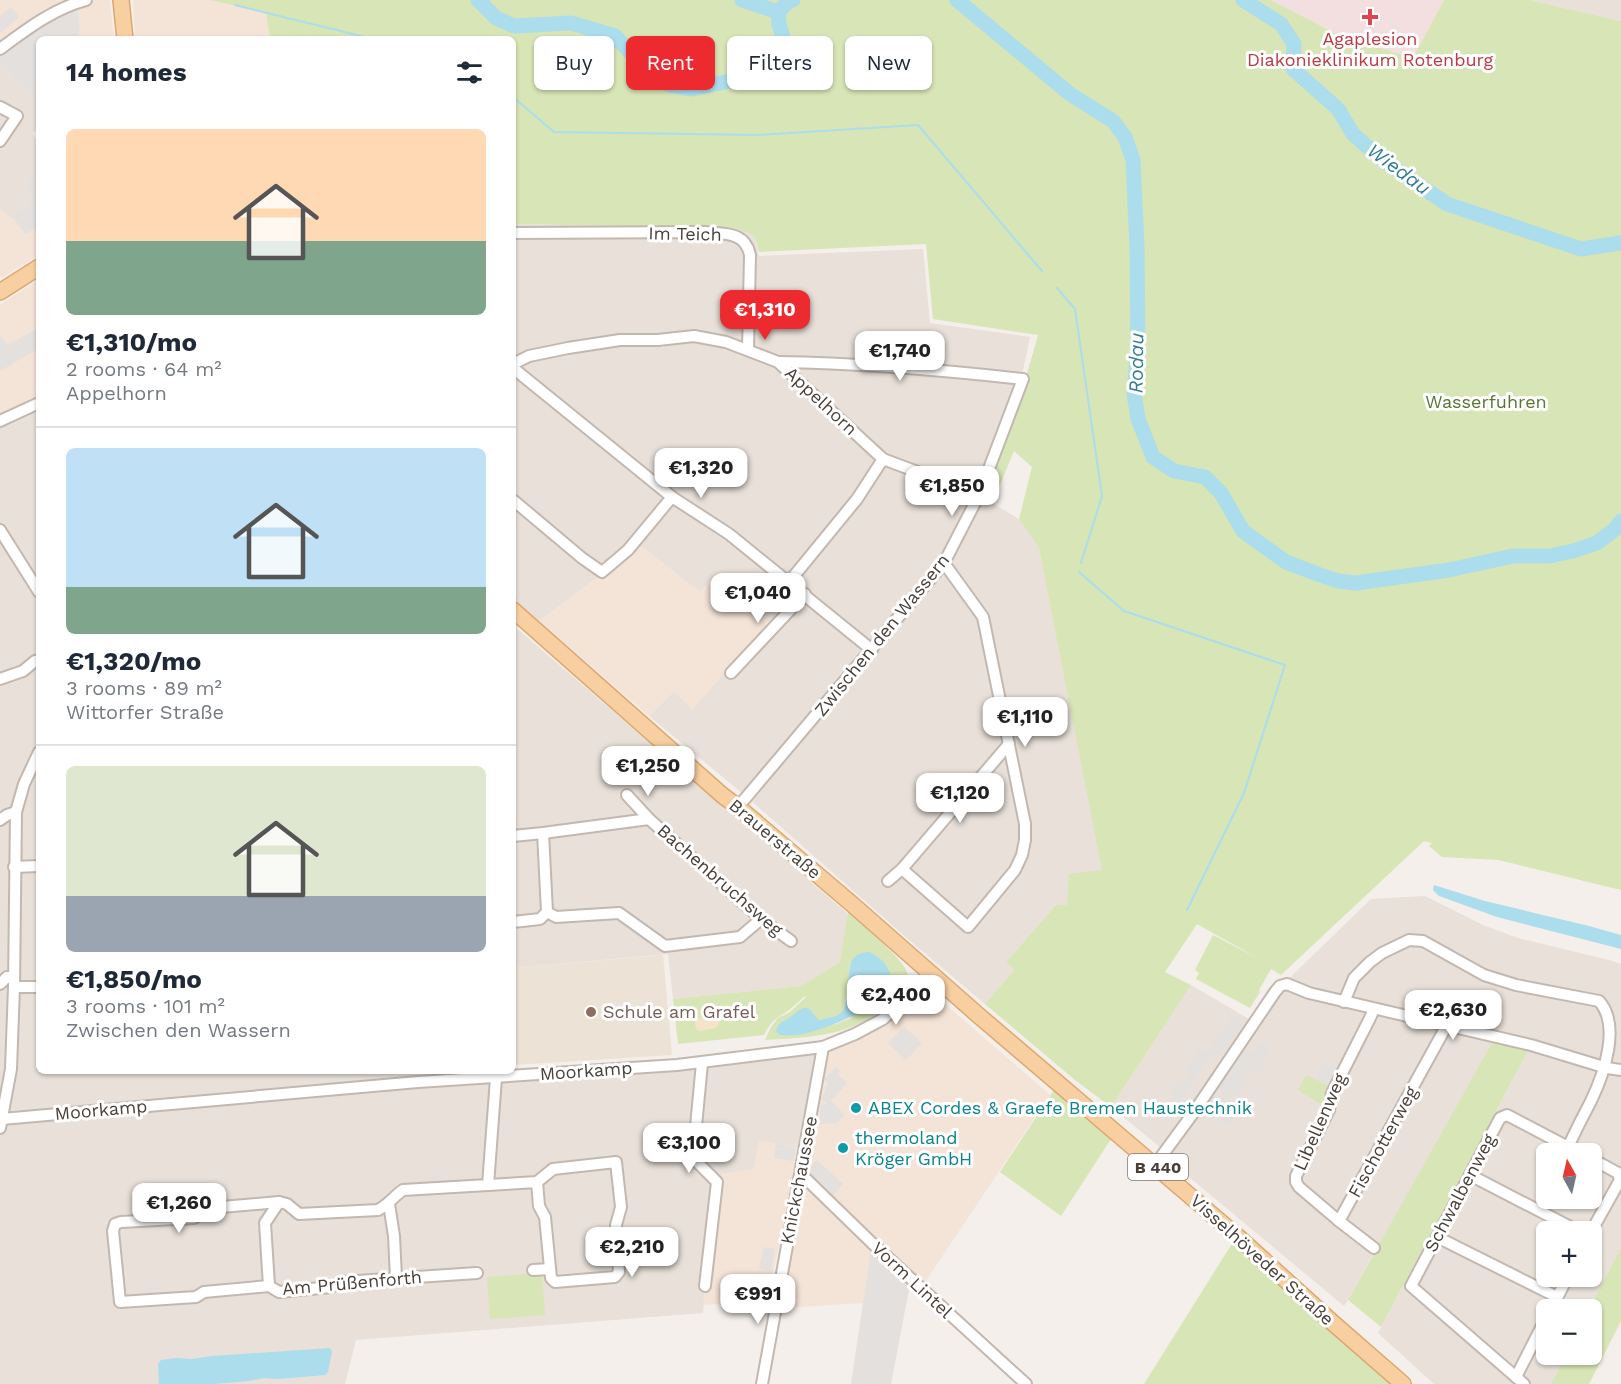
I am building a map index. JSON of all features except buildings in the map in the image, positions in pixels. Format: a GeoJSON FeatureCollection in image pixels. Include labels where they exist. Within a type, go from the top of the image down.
{"type":"FeatureCollection","features":[{"type":"Feature","properties":{"kind":"main road"},"geometry":{"type":"LineString","coordinates":[[121,0],[125,36]]}},
{"type":"Feature","properties":{"kind":"main road"},"geometry":{"type":"LineString","coordinates":[[0,292],[36,269]]}},
{"type":"Feature","properties":{"kind":"main road","name":"Brauerstraße"},"geometry":{"type":"LineString","coordinates":[[516,613],[722,795],[853,905],[929,973]]}},
{"type":"Feature","properties":{"kind":"main road","name":"Visselhöveder Straße"},"geometry":{"type":"LineString","coordinates":[[929,973],[1155,1165],[1403,1384]]}},
{"type":"Feature","properties":{"kind":"street"},"geometry":{"type":"LineString","coordinates":[[0,49],[41,18],[73,3],[86,0]]}},
{"type":"Feature","properties":{"kind":"street"},"geometry":{"type":"LineString","coordinates":[[0,107],[17,116],[0,141]]}},
{"type":"Feature","properties":{"kind":"street","name":"Im Teich"},"geometry":{"type":"LineString","coordinates":[[516,233],[704,232],[734,235],[743,240],[750,255],[748,350]]}},
{"type":"Feature","properties":{"kind":"street","name":"Appelhorn"},"geometry":{"type":"LineString","coordinates":[[516,364],[529,356],[621,340],[658,340],[694,336],[726,342],[778,362],[883,459],[979,495]]}},
{"type":"Feature","properties":{"kind":"street","name":"Zwischen den Wassern"},"geometry":{"type":"LineString","coordinates":[[738,807],[944,563],[979,495],[1023,379],[897,367],[778,362]]}},
{"type":"Feature","properties":{"kind":"street"},"geometry":{"type":"LineString","coordinates":[[516,368],[672,497],[729,534],[872,650]]}},
{"type":"Feature","properties":{"kind":"street"},"geometry":{"type":"LineString","coordinates":[[0,422],[36,404]]}},
{"type":"Feature","properties":{"kind":"street"},"geometry":{"type":"LineString","coordinates":[[789,582],[857,499],[883,459]]}},
{"type":"Feature","properties":{"kind":"street"},"geometry":{"type":"LineString","coordinates":[[516,503],[602,572],[628,550],[672,497]]}},
{"type":"Feature","properties":{"kind":"street"},"geometry":{"type":"LineString","coordinates":[[0,530],[36,587]]}},
{"type":"Feature","properties":{"kind":"street"},"geometry":{"type":"LineString","coordinates":[[902,869],[968,927],[1015,870],[1022,855],[1025,840],[1025,824],[983,617],[944,563]]}},
{"type":"Feature","properties":{"kind":"street"},"geometry":{"type":"LineString","coordinates":[[731,673],[805,594]]}},
{"type":"Feature","properties":{"kind":"street"},"geometry":{"type":"LineString","coordinates":[[0,679],[23,671],[36,661]]}},
{"type":"Feature","properties":{"kind":"street"},"geometry":{"type":"LineString","coordinates":[[888,881],[902,869],[1009,744]]}},
{"type":"Feature","properties":{"kind":"street"},"geometry":{"type":"LineString","coordinates":[[1,1123],[11,1069],[16,812],[24,784],[33,776]]}},
{"type":"Feature","properties":{"kind":"street","name":"Bachenbruchsweg"},"geometry":{"type":"LineString","coordinates":[[627,795],[649,819],[761,919],[791,941]]}},
{"type":"Feature","properties":{"kind":"street"},"geometry":{"type":"LineString","coordinates":[[0,820],[16,812]]}},
{"type":"Feature","properties":{"kind":"street","name":"Bachenbruchsweg"},"geometry":{"type":"LineString","coordinates":[[516,836],[649,819]]}},
{"type":"Feature","properties":{"kind":"street"},"geometry":{"type":"LineString","coordinates":[[516,922],[540,919],[547,912],[543,833]]}},
{"type":"Feature","properties":{"kind":"street"},"geometry":{"type":"LineString","coordinates":[[15,867],[36,866]]}},
{"type":"Feature","properties":{"kind":"street"},"geometry":{"type":"LineString","coordinates":[[547,912],[556,917],[619,913],[665,946],[740,937],[761,919]]}},
{"type":"Feature","properties":{"kind":"street"},"geometry":{"type":"LineString","coordinates":[[1344,1002],[1354,978],[1370,962],[1382,952],[1409,940],[1423,941],[1484,975],[1516,985],[1599,1001],[1605,1005],[1610,1014],[1613,1046],[1607,1068],[1570,1143]]}},
{"type":"Feature","properties":{"kind":"street","name":"Moorkamp"},"geometry":{"type":"LineString","coordinates":[[1,1123],[419,1077],[496,1078],[702,1063],[823,1047],[855,1035],[882,1019],[929,973]]}},
{"type":"Feature","properties":{"kind":"street"},"geometry":{"type":"LineString","coordinates":[[0,984],[7,977],[14,983],[36,987]]}},
{"type":"Feature","properties":{"kind":"street"},"geometry":{"type":"LineString","coordinates":[[1155,1165],[1194,1113],[1275,992],[1280,986],[1287,984],[1301,991],[1531,1045],[1607,1068],[1621,1070]]}},
{"type":"Feature","properties":{"kind":"street","name":"Libellenweg"},"geometry":{"type":"LineString","coordinates":[[1339,1221],[1296,1184],[1296,1176],[1329,1110],[1332,1093],[1374,1009]]}},
{"type":"Feature","properties":{"kind":"street","name":"Fischotterweg"},"geometry":{"type":"LineString","coordinates":[[1339,1221],[1447,1025]]}},
{"type":"Feature","properties":{"kind":"street","name":"Knickchaussee"},"geometry":{"type":"LineString","coordinates":[[762,1384],[823,1047]]}},
{"type":"Feature","properties":{"kind":"street"},"geometry":{"type":"LineString","coordinates":[[702,1063],[693,1158],[717,1182],[705,1286]]}},
{"type":"Feature","properties":{"kind":"street"},"geometry":{"type":"LineString","coordinates":[[488,1185],[496,1078]]}},
{"type":"Feature","properties":{"kind":"street","name":"Schwalbenweg"},"geometry":{"type":"LineString","coordinates":[[1520,1380],[1411,1286],[1500,1118],[1507,1115],[1559,1143]]}},
{"type":"Feature","properties":{"kind":"street"},"geometry":{"type":"LineString","coordinates":[[616,1162],[621,1207],[616,1225],[620,1272],[615,1277],[555,1282],[551,1278],[545,1217],[540,1206],[537,1182],[553,1168],[616,1162]]}},
{"type":"Feature","properties":{"kind":"street"},"geometry":{"type":"LineString","coordinates":[[1597,1221],[1620,1180],[1618,1173],[1602,1164]]}},
{"type":"Feature","properties":{"kind":"street","name":"Vorm Lintel"},"geometry":{"type":"LineString","coordinates":[[801,1174],[878,1249],[1026,1384]]}},
{"type":"Feature","properties":{"kind":"street"},"geometry":{"type":"LineString","coordinates":[[1470,1175],[1559,1221]]}},
{"type":"Feature","properties":{"kind":"street","name":"Am Prüßenforth"},"geometry":{"type":"LineString","coordinates":[[477,1273],[342,1282],[331,1287],[279,1292],[269,1286],[204,1292],[196,1297],[120,1302],[113,1228],[115,1224],[121,1222],[194,1218],[210,1208],[279,1202],[286,1204],[299,1214],[378,1210],[389,1204],[403,1190],[537,1182]]}},
{"type":"Feature","properties":{"kind":"street"},"geometry":{"type":"LineString","coordinates":[[269,1286],[265,1224],[279,1202]]}},
{"type":"Feature","properties":{"kind":"street"},"geometry":{"type":"LineString","coordinates":[[389,1204],[394,1236],[396,1278]]}},
{"type":"Feature","properties":{"kind":"street"},"geometry":{"type":"LineString","coordinates":[[1339,1221],[1374,1248]]}},
{"type":"Feature","properties":{"kind":"street"},"geometry":{"type":"LineString","coordinates":[[1437,1237],[1557,1297],[1562,1287]]}},
{"type":"Feature","properties":{"kind":"street"},"geometry":{"type":"LineString","coordinates":[[533,1270],[550,1269]]}},
{"type":"Feature","properties":{"kind":"street"},"geometry":{"type":"LineString","coordinates":[[1520,1380],[1536,1342]]}},
{"type":"Feature","properties":{"kind":"shaded area"},"geometry":{"type":"Polygon","coordinates":[[[0,0],[77,0],[0,47],[0,0]]]}},
{"type":"Feature","properties":{"kind":"shaded area"},"geometry":{"type":"Polygon","coordinates":[[[95,0],[110,0],[114,36],[77,36],[80,32],[78,9],[95,0]]]}},
{"type":"Feature","properties":{"kind":"shaded area"},"geometry":{"type":"Polygon","coordinates":[[[133,0],[209,0],[266,12],[270,36],[135,36],[133,0]]]}},
{"type":"Feature","properties":{"kind":"shaded area","name":"Agaplesion Diakonieklinikum Rotenburg"},"geometry":{"type":"Polygon","coordinates":[[[1271,0],[1444,0],[1414,58],[1337,34],[1271,0]]]}},
{"type":"Feature","properties":{"kind":"shaded area"},"geometry":{"type":"Polygon","coordinates":[[[1529,0],[1621,0],[1621,21],[1529,0]]]}},
{"type":"Feature","properties":{"kind":"shaded area"},"geometry":{"type":"Polygon","coordinates":[[[11,7],[19,17],[0,33],[0,16],[11,7]]]}},
{"type":"Feature","properties":{"kind":"shaded area"},"geometry":{"type":"Polygon","coordinates":[[[78,9],[80,32],[77,36],[36,36],[36,90],[30,92],[0,65],[0,55],[43,26],[78,9]]]}},
{"type":"Feature","properties":{"kind":"shaded area"},"geometry":{"type":"Polygon","coordinates":[[[0,65],[30,92],[36,90],[36,130],[33,133],[36,140],[36,176],[23,185],[36,201],[12,219],[0,209],[0,65]]]}},
{"type":"Feature","properties":{"kind":"shaded area"},"geometry":{"type":"Polygon","coordinates":[[[36,176],[36,201],[23,185],[36,176]]]}},
{"type":"Feature","properties":{"kind":"shaded area"},"geometry":{"type":"Polygon","coordinates":[[[36,176],[36,201],[23,185],[36,176]]]}},
{"type":"Feature","properties":{"kind":"shaded area"},"geometry":{"type":"Polygon","coordinates":[[[36,201],[36,257],[1,278],[0,209],[12,218],[36,201]]]}},
{"type":"Feature","properties":{"kind":"shaded area"},"geometry":{"type":"Polygon","coordinates":[[[36,201],[36,228],[25,234],[13,217],[36,201]]]}},
{"type":"Feature","properties":{"kind":"shaded area"},"geometry":{"type":"Polygon","coordinates":[[[516,224],[736,228],[751,233],[759,256],[923,249],[930,323],[1030,337],[1022,375],[979,495],[1019,519],[1039,548],[1103,870],[1067,906],[1056,905],[1006,962],[1014,970],[985,1004],[748,798],[649,716],[674,691],[693,710],[714,576],[700,592],[637,543],[603,573],[539,621],[516,602],[516,224]]]}},
{"type":"Feature","properties":{"kind":"shaded area"},"geometry":{"type":"Polygon","coordinates":[[[36,281],[36,398],[0,417],[0,305],[36,281]]]}},
{"type":"Feature","properties":{"kind":"shaded area"},"geometry":{"type":"Polygon","coordinates":[[[36,330],[36,350],[0,371],[0,335],[7,345],[36,330]]]}},
{"type":"Feature","properties":{"kind":"shaded area"},"geometry":{"type":"Polygon","coordinates":[[[36,398],[36,1074],[430,1074],[429,1085],[816,1051],[800,1148],[753,1169],[705,1286],[703,1313],[356,1340],[345,1384],[0,1384],[0,417],[36,398]]]}},
{"type":"Feature","properties":{"kind":"shaded area"},"geometry":{"type":"Polygon","coordinates":[[[637,543],[700,592],[714,576],[769,622],[692,710],[674,691],[649,716],[539,621],[603,573],[637,543]]]}},
{"type":"Feature","properties":{"kind":"shaded area"},"geometry":{"type":"Polygon","coordinates":[[[516,628],[848,914],[840,962],[801,986],[673,999],[668,954],[516,968],[516,628]]]}},
{"type":"Feature","properties":{"kind":"shaded area"},"geometry":{"type":"Polygon","coordinates":[[[1425,896],[1483,925],[1518,938],[1621,964],[1621,1248],[1602,1284],[1602,1221],[1536,1221],[1536,1287],[1601,1287],[1594,1299],[1536,1299],[1536,1365],[1561,1365],[1551,1384],[1434,1384],[1378,1333],[1531,1045],[1372,1256],[1344,1306],[1189,1177],[1166,1152],[1111,1107],[1191,985],[1254,1022],[1275,992],[1371,899],[1425,896]]]}},
{"type":"Feature","properties":{"kind":"shaded area","name":"Schule am Grafel"},"geometry":{"type":"Polygon","coordinates":[[[663,955],[672,1055],[516,1065],[516,968],[663,955]]]}},
{"type":"Feature","properties":{"kind":"shaded area"},"geometry":{"type":"Polygon","coordinates":[[[930,991],[1050,1095],[921,1288],[872,1244],[863,1303],[782,1308],[827,1053],[873,1031],[896,1016],[921,993],[930,991]]]}},
{"type":"Feature","properties":{"kind":"shaded area"},"geometry":{"type":"Polygon","coordinates":[[[1232,1016],[1242,1022],[1219,1056],[1209,1050],[1232,1016]]]}},
{"type":"Feature","properties":{"kind":"shaded area"},"geometry":{"type":"Polygon","coordinates":[[[904,1027],[922,1043],[906,1060],[888,1043],[904,1027]]]}},
{"type":"Feature","properties":{"kind":"shaded area"},"geometry":{"type":"Polygon","coordinates":[[[1260,1043],[1270,1050],[1259,1073],[1253,1070],[1249,1075],[1246,1073],[1242,1080],[1247,1084],[1237,1097],[1231,1094],[1228,1099],[1221,1094],[1224,1089],[1219,1085],[1244,1047],[1254,1053],[1260,1043]]]}},
{"type":"Feature","properties":{"kind":"shaded area"},"geometry":{"type":"Polygon","coordinates":[[[1199,1049],[1211,1054],[1190,1086],[1184,1082],[1190,1073],[1185,1070],[1199,1049]]]}},
{"type":"Feature","properties":{"kind":"shaded area"},"geometry":{"type":"Polygon","coordinates":[[[1324,1061],[1339,1069],[1331,1085],[1316,1077],[1324,1061]]]}},
{"type":"Feature","properties":{"kind":"shaded area"},"geometry":{"type":"Polygon","coordinates":[[[836,1067],[840,1071],[838,1074],[847,1083],[831,1101],[845,1115],[837,1123],[820,1124],[820,1105],[827,1104],[821,1098],[828,1083],[824,1079],[836,1067]]]}},
{"type":"Feature","properties":{"kind":"shaded area"},"geometry":{"type":"Polygon","coordinates":[[[1178,1081],[1189,1087],[1167,1121],[1156,1113],[1163,1102],[1168,1105],[1176,1095],[1171,1091],[1178,1081]]]}},
{"type":"Feature","properties":{"kind":"shaded area"},"geometry":{"type":"Polygon","coordinates":[[[1214,1093],[1238,1107],[1228,1126],[1203,1110],[1214,1093]]]}},
{"type":"Feature","properties":{"kind":"shaded area"},"geometry":{"type":"Polygon","coordinates":[[[759,1140],[800,1148],[767,1300],[703,1305],[721,1174],[753,1169],[759,1140]]]}},
{"type":"Feature","properties":{"kind":"shaded area"},"geometry":{"type":"Polygon","coordinates":[[[776,1144],[796,1148],[793,1161],[774,1158],[776,1144]]]}},
{"type":"Feature","properties":{"kind":"shaded area"},"geometry":{"type":"Polygon","coordinates":[[[817,1160],[843,1184],[832,1197],[806,1172],[817,1160]]]}},
{"type":"Feature","properties":{"kind":"shaded area"},"geometry":{"type":"Polygon","coordinates":[[[872,1243],[911,1279],[891,1384],[851,1384],[872,1243]]]}},
{"type":"Feature","properties":{"kind":"shaded area"},"geometry":{"type":"Polygon","coordinates":[[[764,1247],[775,1249],[771,1271],[759,1268],[764,1247]]]}},
{"type":"Feature","properties":{"kind":"green space","name":"Wasserfuhren"},"geometry":{"type":"Polygon","coordinates":[[[209,0],[1271,0],[1337,34],[1413,58],[1444,0],[1529,0],[1621,21],[1621,890],[1499,860],[1442,857],[1429,846],[1432,843],[1424,841],[1281,975],[1271,969],[1250,1008],[1196,979],[1199,973],[1195,970],[1213,935],[1259,959],[1197,924],[1165,972],[1191,985],[1111,1107],[1075,1080],[985,1004],[1014,970],[1006,962],[1056,905],[1067,905],[1069,874],[1102,870],[1039,548],[1019,519],[1032,467],[1014,451],[994,499],[984,491],[1014,414],[1038,335],[933,319],[926,244],[759,252],[752,236],[736,228],[516,224],[516,36],[270,36],[266,12],[209,0]]]}},
{"type":"Feature","properties":{"kind":"green space"},"geometry":{"type":"Polygon","coordinates":[[[848,912],[880,940],[902,964],[906,970],[907,982],[899,995],[881,1011],[851,1027],[835,1032],[802,1038],[765,1040],[778,1018],[790,1012],[805,996],[775,1020],[764,1035],[678,1044],[673,999],[801,986],[840,962],[848,912]],[[850,962],[843,1011],[836,1016],[819,1020],[815,1018],[812,1011],[782,1021],[823,1027],[851,1018],[850,962]]]}},
{"type":"Feature","properties":{"kind":"green space"},"geometry":{"type":"Polygon","coordinates":[[[1496,1036],[1531,1045],[1381,1327],[1348,1300],[1496,1036]]]}},
{"type":"Feature","properties":{"kind":"green space"},"geometry":{"type":"Polygon","coordinates":[[[1306,1075],[1329,1086],[1325,1107],[1298,1090],[1306,1075]]]}},
{"type":"Feature","properties":{"kind":"green space"},"geometry":{"type":"Polygon","coordinates":[[[1054,1090],[1111,1139],[1061,1216],[1000,1172],[1054,1090]]]}},
{"type":"Feature","properties":{"kind":"green space"},"geometry":{"type":"Polygon","coordinates":[[[1233,1242],[1333,1323],[1403,1384],[1144,1384],[1233,1242]]]}},
{"type":"Feature","properties":{"kind":"green space"},"geometry":{"type":"Polygon","coordinates":[[[1621,1248],[1621,1321],[1602,1358],[1602,1299],[1594,1299],[1621,1248]]]}},
{"type":"Feature","properties":{"kind":"green space"},"geometry":{"type":"Polygon","coordinates":[[[542,1273],[545,1315],[490,1319],[487,1277],[542,1273]]]}},
{"type":"Feature","properties":{"kind":"green space"},"geometry":{"type":"Polygon","coordinates":[[[1561,1365],[1599,1365],[1589,1384],[1551,1384],[1561,1365]]]}},
{"type":"Feature","properties":{"kind":"sand"},"geometry":{"type":"Polygon","coordinates":[[[698,1018],[708,1020],[716,1018],[720,1022],[716,1028],[700,1031],[697,1030],[695,1024],[698,1018]]]}},
{"type":"Feature","properties":{"kind":"water"},"geometry":{"type":"Polygon","coordinates":[[[1434,885],[1485,901],[1621,935],[1621,949],[1497,917],[1439,896],[1433,890],[1434,885]]]}},
{"type":"Feature","properties":{"kind":"water"},"geometry":{"type":"Polygon","coordinates":[[[869,952],[876,955],[886,965],[890,983],[884,994],[873,1004],[827,1027],[800,1035],[780,1035],[776,1031],[783,1021],[804,1008],[810,1009],[819,1020],[836,1016],[843,1011],[851,963],[857,955],[869,952]]]}},
{"type":"Feature","properties":{"kind":"water"},"geometry":{"type":"Polygon","coordinates":[[[330,1348],[332,1352],[328,1372],[325,1375],[264,1378],[215,1384],[159,1384],[158,1364],[161,1360],[330,1348]]]}},
{"type":"Feature","properties":{"kind":"waterway","name":"Wiedau"},"geometry":{"type":"LineString","coordinates":[[478,0],[496,18],[514,26],[571,23],[615,36],[649,72],[670,85],[692,89],[748,77],[769,64],[781,51],[783,37],[778,12],[793,0]]}},
{"type":"Feature","properties":{"kind":"waterway"},"geometry":{"type":"LineString","coordinates":[[742,0],[778,12]]}},
{"type":"Feature","properties":{"kind":"waterway","name":"Rodau"},"geometry":{"type":"LineString","coordinates":[[957,0],[1070,94],[1113,121],[1125,137],[1133,160],[1138,349],[1134,393],[1138,419],[1153,457],[1174,471],[1205,477],[1221,493],[1243,531],[1286,562],[1338,581],[1356,583],[1449,570],[1513,556],[1549,556],[1573,551],[1597,543],[1615,529],[1621,521]]}},
{"type":"Feature","properties":{"kind":"waterway","name":"Wiedau"},"geometry":{"type":"LineString","coordinates":[[1243,0],[1281,24],[1294,44],[1293,69],[1338,109],[1353,134],[1381,159],[1447,204],[1581,249],[1621,243]]}},
{"type":"Feature","properties":{"kind":"waterway"},"geometry":{"type":"LineString","coordinates":[[235,5],[361,36]]}},
{"type":"Feature","properties":{"kind":"waterway"},"geometry":{"type":"LineString","coordinates":[[516,100],[554,132],[756,135],[918,125],[1042,271]]}},
{"type":"Feature","properties":{"kind":"waterway"},"geometry":{"type":"LineString","coordinates":[[1057,288],[1075,309],[1102,496],[1081,563]]}},
{"type":"Feature","properties":{"kind":"waterway"},"geometry":{"type":"LineString","coordinates":[[1079,572],[1124,611],[1285,665],[1244,793],[1187,910]]}},
{"type":"Feature","properties":{"kind":"place","name":"Agaplesion Diakonieklinikum Rotenburg"},"geometry":{"type":"Point","coordinates":[1370,17]}},
{"type":"Feature","properties":{"kind":"place","name":"Schule am Grafel"},"geometry":{"type":"Point","coordinates":[591,1012]}},
{"type":"Feature","properties":{"kind":"place","name":"ABEX Cordes & Graefe Bremen Haustechnik"},"geometry":{"type":"Point","coordinates":[856,1108]}},
{"type":"Feature","properties":{"kind":"place","name":"thermoland Kröger GmbH"},"geometry":{"type":"Point","coordinates":[843,1148]}}]}
